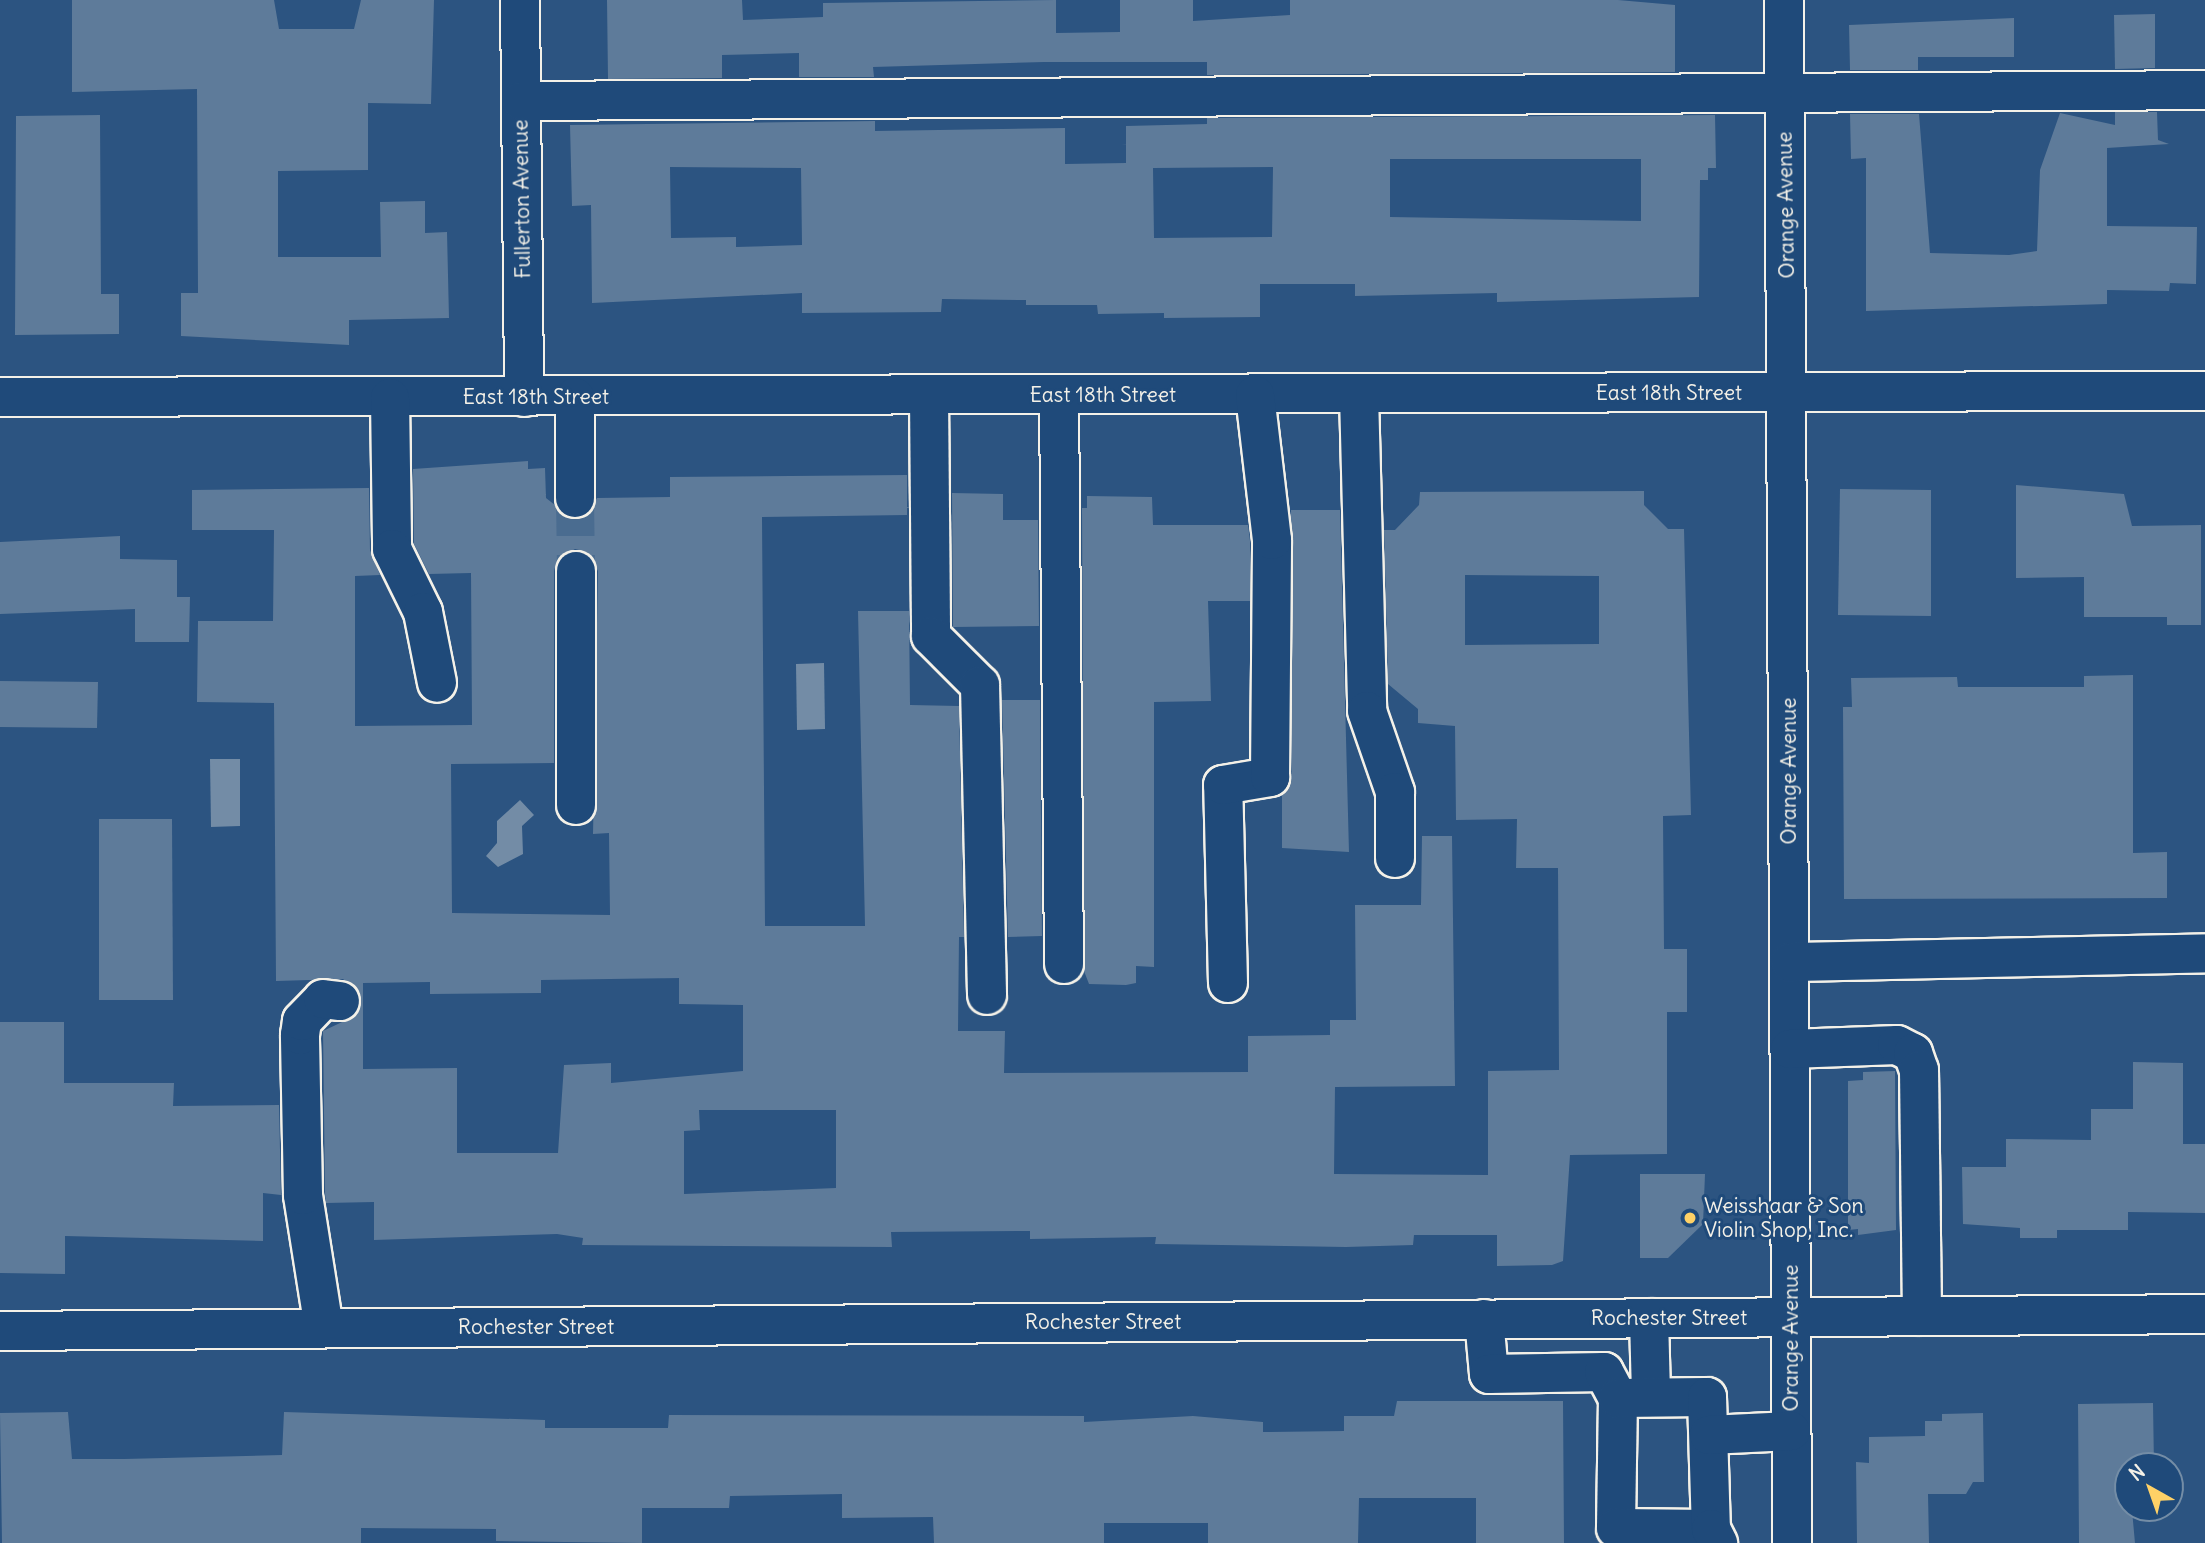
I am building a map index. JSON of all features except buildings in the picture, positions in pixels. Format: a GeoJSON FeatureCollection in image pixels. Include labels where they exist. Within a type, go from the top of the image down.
{"type":"FeatureCollection","features":[{"type":"Feature","properties":{"kind":"street","name":"Fullerton Avenue"},"geometry":{"type":"LineString","coordinates":[[520,0],[523,397]]}},
{"type":"Feature","properties":{"kind":"street","name":"Orange Avenue"},"geometry":{"type":"LineString","coordinates":[[1784,0],[1792,1543]]}},
{"type":"Feature","properties":{"kind":"street"},"geometry":{"type":"LineString","coordinates":[[521,100],[2205,90]]}},
{"type":"Feature","properties":{"kind":"street","name":"East 18th Street"},"geometry":{"type":"LineString","coordinates":[[0,397],[2205,391]]}},
{"type":"Feature","properties":{"kind":"street"},"geometry":{"type":"LineString","coordinates":[[1228,983],[1223,785],[1270,777],[1272,540],[1255,395]]}},
{"type":"Feature","properties":{"kind":"street"},"geometry":{"type":"LineString","coordinates":[[1359,395],[1359,595],[1367,711],[1395,792],[1395,858]]}},
{"type":"Feature","properties":{"kind":"street"},"geometry":{"type":"LineString","coordinates":[[929,396],[931,636],[980,685],[987,995]]}},
{"type":"Feature","properties":{"kind":"street"},"geometry":{"type":"LineString","coordinates":[[1059,396],[1064,964]]}},
{"type":"Feature","properties":{"kind":"street"},"geometry":{"type":"LineString","coordinates":[[575,397],[575,498]]}},
{"type":"Feature","properties":{"kind":"street"},"geometry":{"type":"LineString","coordinates":[[390,398],[392,550],[423,612],[437,683]]}},
{"type":"Feature","properties":{"kind":"street"},"geometry":{"type":"LineString","coordinates":[[576,572],[576,805]]}},
{"type":"Feature","properties":{"kind":"street"},"geometry":{"type":"LineString","coordinates":[[1790,962],[2205,953]]}},
{"type":"Feature","properties":{"kind":"street"},"geometry":{"type":"LineString","coordinates":[[324,1328],[303,1195],[300,1034],[302,1021],[323,999],[340,1001]]}},
{"type":"Feature","properties":{"kind":"street"},"geometry":{"type":"LineString","coordinates":[[1790,1049],[1897,1045],[1913,1053],[1919,1069],[1922,1316]]}},
{"type":"Feature","properties":{"kind":"street","name":"Rochester Street"},"geometry":{"type":"LineString","coordinates":[[0,1331],[2205,1314]]}},
{"type":"Feature","properties":{"kind":"street"},"geometry":{"type":"LineString","coordinates":[[1485,1320],[1489,1374],[1604,1372],[1634,1398],[1707,1398],[1714,1536],[1616,1528],[1634,1398],[1649,1318]]}},
{"type":"Feature","properties":{"kind":"street"},"geometry":{"type":"LineString","coordinates":[[1709,1435],[1791,1431]]}},
{"type":"Feature","properties":{"kind":"water"},"geometry":{"type":"Polygon","coordinates":[[[824,663],[825,729],[797,730],[796,664],[824,663]]]}},
{"type":"Feature","properties":{"kind":"water"},"geometry":{"type":"Polygon","coordinates":[[[210,759],[240,759],[240,826],[211,827],[210,759]]]}},
{"type":"Feature","properties":{"kind":"water"},"geometry":{"type":"Polygon","coordinates":[[[520,800],[534,815],[522,826],[523,854],[498,867],[486,856],[497,843],[497,821],[520,800]]]}},
{"type":"Feature","properties":{"kind":"tunnel"},"geometry":{"type":"LineString","coordinates":[[575,498],[576,571]]}},
{"type":"Feature","properties":{"kind":"place","name":"Weisshaar & Son Violin Shop, Inc."},"geometry":{"type":"Point","coordinates":[1690,1218]}}]}
